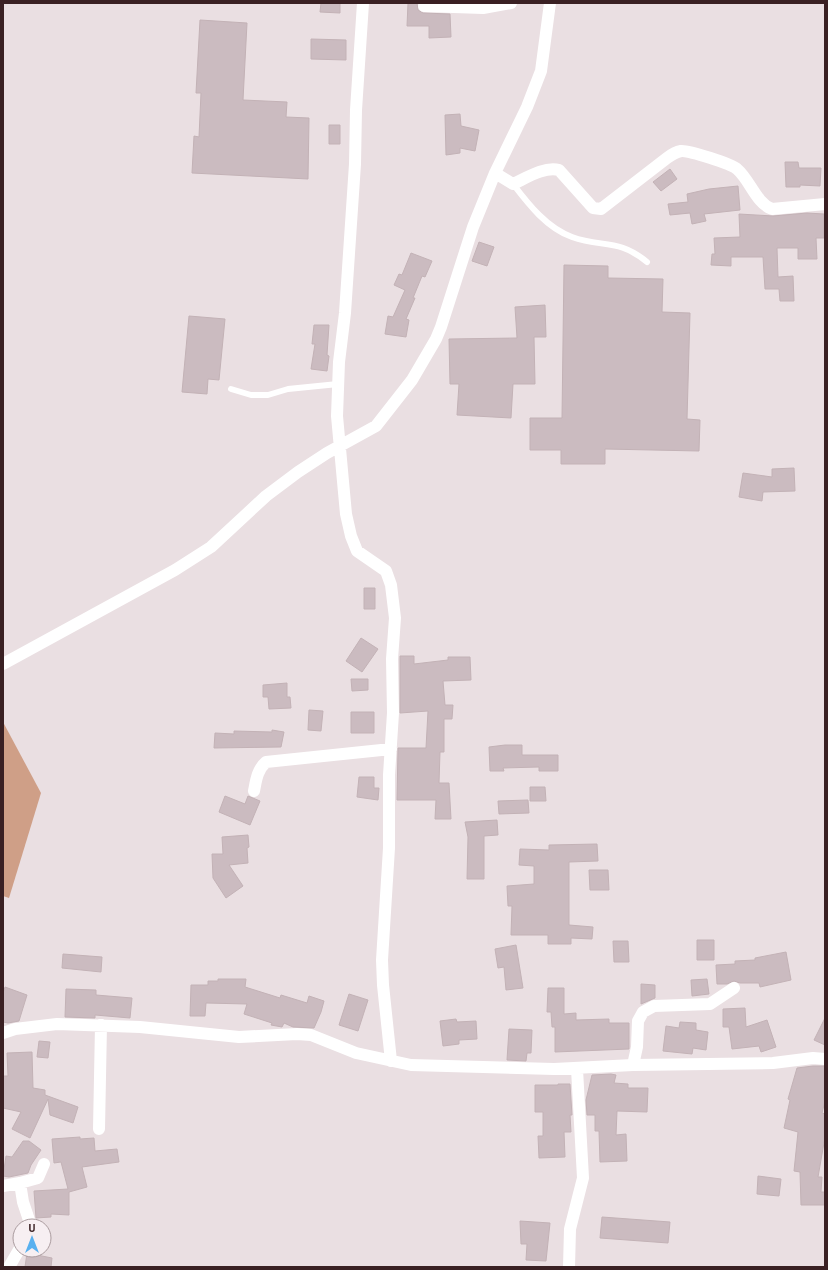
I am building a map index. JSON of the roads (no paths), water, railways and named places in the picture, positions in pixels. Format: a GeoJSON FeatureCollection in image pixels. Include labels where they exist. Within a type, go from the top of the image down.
{"type":"FeatureCollection","features":[{"type":"Feature","properties":{"kind":"street"},"geometry":{"type":"LineString","coordinates":[[363,3],[356,110],[355,164],[345,314],[338,384],[337,416],[346,514],[353,544],[361,555],[376,563],[386,571],[391,585],[395,618],[392,659],[393,713],[389,775],[389,848],[382,960],[382,985],[391,1061]]}},
{"type":"Feature","properties":{"kind":"street"},"geometry":{"type":"LineString","coordinates":[[424,6],[483,8],[511,3]]}},
{"type":"Feature","properties":{"kind":"street"},"geometry":{"type":"LineString","coordinates":[[3,664],[175,570],[211,547],[281,484],[339,446],[365,434],[383,419],[412,380],[436,339],[474,227],[495,173],[527,107],[541,71],[550,3]]}},
{"type":"Feature","properties":{"kind":"street"},"geometry":{"type":"LineString","coordinates":[[495,173],[513,184],[546,170],[553,168],[559,170],[593,208],[601,209],[667,158],[676,153],[685,151],[734,167],[742,174],[764,205],[772,209],[825,204]]}},
{"type":"Feature","properties":{"kind":"street"},"geometry":{"type":"LineString","coordinates":[[254,791],[261,766],[266,762],[391,749]]}},
{"type":"Feature","properties":{"kind":"street"},"geometry":{"type":"LineString","coordinates":[[633,1065],[637,1047],[638,1020],[643,1012],[654,1006],[710,1004],[734,988]]}},
{"type":"Feature","properties":{"kind":"street"},"geometry":{"type":"LineString","coordinates":[[3,1033],[15,1029],[56,1024],[140,1027],[239,1037],[297,1034],[311,1035],[356,1053],[411,1065],[577,1069],[633,1065],[773,1063],[813,1058],[825,1059]]}},
{"type":"Feature","properties":{"kind":"street"},"geometry":{"type":"LineString","coordinates":[[99,1129],[102,1025]]}},
{"type":"Feature","properties":{"kind":"street"},"geometry":{"type":"LineString","coordinates":[[569,1267],[570,1229],[583,1178],[577,1069]]}},
{"type":"Feature","properties":{"kind":"street"},"geometry":{"type":"LineString","coordinates":[[3,1186],[38,1178],[44,1164]]}},
{"type":"Feature","properties":{"kind":"street"},"geometry":{"type":"LineString","coordinates":[[20,1183],[23,1202],[28,1218]]}},
{"type":"Feature","properties":{"kind":"street"},"geometry":{"type":"LineString","coordinates":[[8,1267],[14,1258]]}},
{"type":"Feature","properties":{"kind":"lane"},"geometry":{"type":"LineString","coordinates":[[513,184],[527,203],[557,230],[572,237],[608,243],[627,249],[646,262]]}},
{"type":"Feature","properties":{"kind":"lane"},"geometry":{"type":"LineString","coordinates":[[231,389],[251,394],[268,395],[288,388],[338,384]]}}]}
